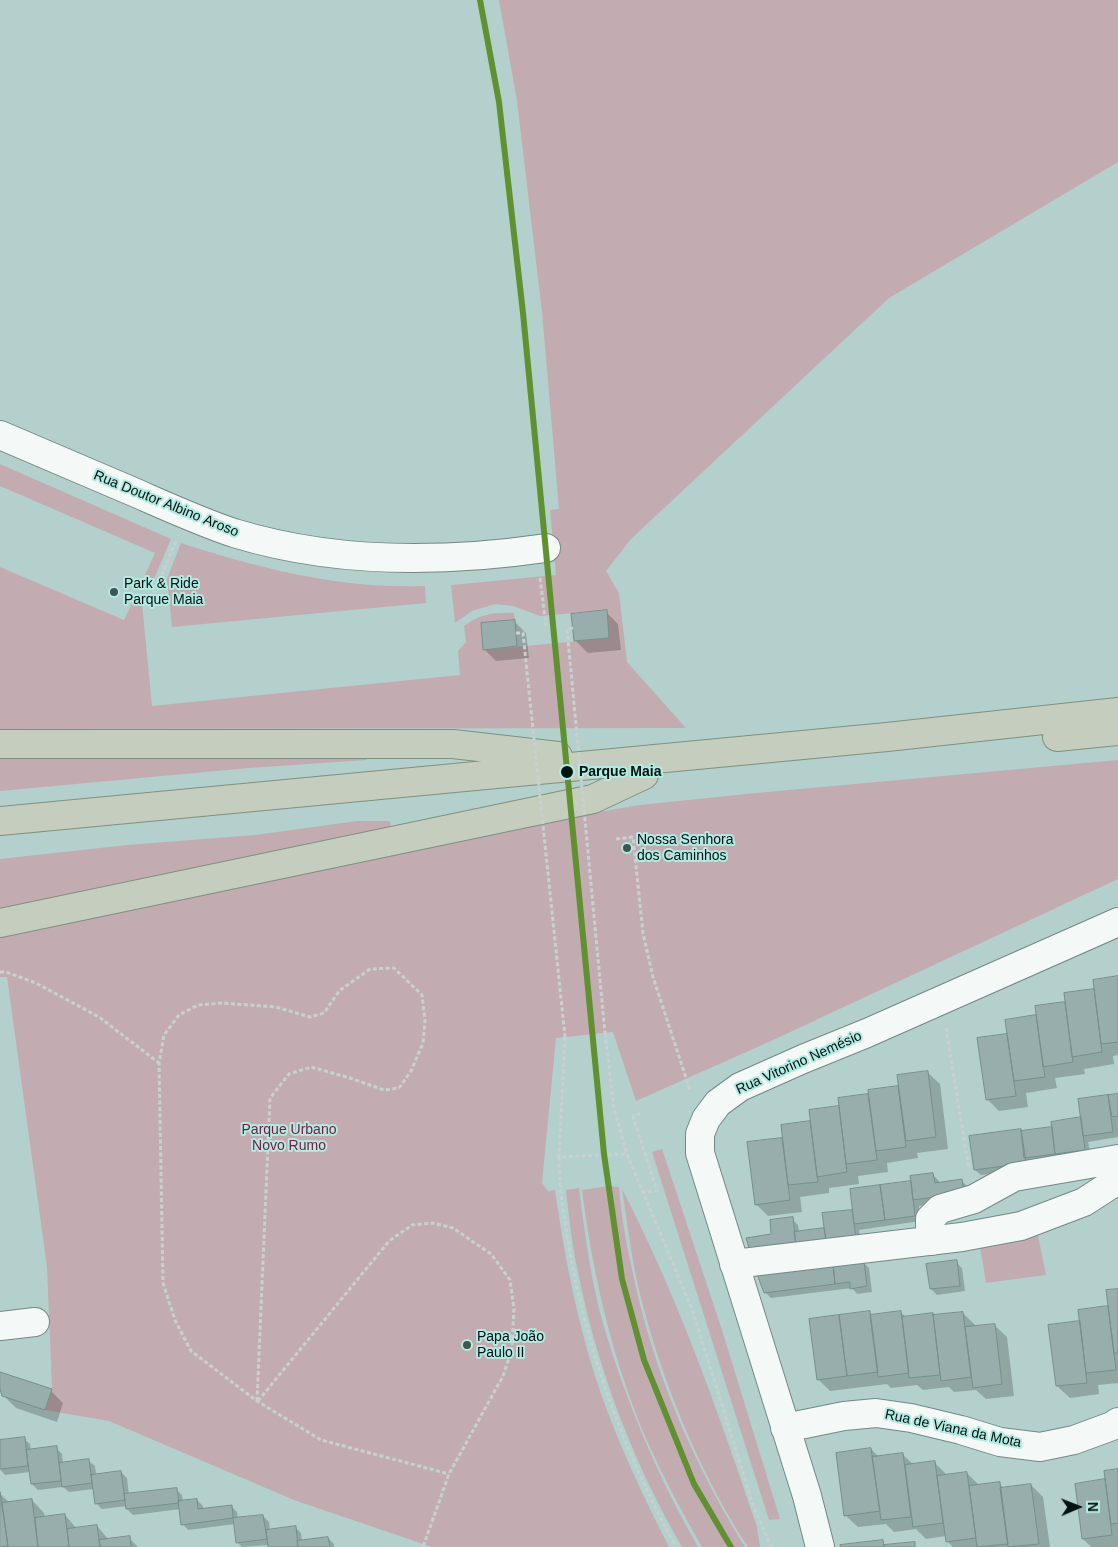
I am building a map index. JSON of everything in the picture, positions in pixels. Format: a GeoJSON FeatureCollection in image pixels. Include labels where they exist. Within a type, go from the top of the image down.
{"type":"FeatureCollection","features":[{"type":"Feature","properties":{"kind":"highway"},"geometry":{"type":"LineString","coordinates":[[0,821],[887,737],[1118,712]]}},
{"type":"Feature","properties":{"kind":"highway"},"geometry":{"type":"LineString","coordinates":[[0,838],[1118,731]]}},
{"type":"Feature","properties":{"kind":"highway"},"geometry":{"type":"LineString","coordinates":[[0,744],[453,744],[613,762]]}},
{"type":"Feature","properties":{"kind":"highway"},"geometry":{"type":"LineString","coordinates":[[0,923],[593,799],[644,775]]}},
{"type":"Feature","properties":{"kind":"street","name":"Rua Doutor Albino Aroso"},"geometry":{"type":"LineString","coordinates":[[0,435],[183,514],[234,533],[272,542],[360,557],[408,559],[470,556],[546,548]]}},
{"type":"Feature","properties":{"kind":"street","name":"Rua Vitorino Nemésio"},"geometry":{"type":"LineString","coordinates":[[820,1547],[807,1496],[700,1153],[700,1134],[706,1119],[718,1102],[740,1087],[1118,922]]}},
{"type":"Feature","properties":{"kind":"street"},"geometry":{"type":"LineString","coordinates":[[932,1241],[930,1219],[940,1209],[974,1200],[1014,1177],[1118,1159]]}},
{"type":"Feature","properties":{"kind":"street"},"geometry":{"type":"LineString","coordinates":[[734,1264],[932,1241],[1021,1226],[1084,1202],[1118,1180]]}},
{"type":"Feature","properties":{"kind":"street"},"geometry":{"type":"LineString","coordinates":[[0,1326],[35,1322]]}},
{"type":"Feature","properties":{"kind":"street","name":"Rua de Viana da Mota"},"geometry":{"type":"LineString","coordinates":[[785,1428],[844,1416],[876,1413],[911,1418],[1000,1442],[1040,1447],[1074,1440],[1118,1422]]}},
{"type":"Feature","properties":{"kind":"path"},"geometry":{"type":"LineString","coordinates":[[154,593],[176,541]]}},
{"type":"Feature","properties":{"kind":"path"},"geometry":{"type":"LineString","coordinates":[[540,577],[546,626]]}},
{"type":"Feature","properties":{"kind":"path"},"geometry":{"type":"LineString","coordinates":[[573,628],[567,629],[605,1033],[614,1108],[627,1154],[692,1309],[753,1505],[771,1547]]}},
{"type":"Feature","properties":{"kind":"path"},"geometry":{"type":"LineString","coordinates":[[516,633],[523,633],[565,1037],[559,1184],[570,1254],[582,1312],[597,1365],[634,1462],[656,1510],[676,1547]]}},
{"type":"Feature","properties":{"kind":"path"},"geometry":{"type":"LineString","coordinates":[[616,839],[633,837],[643,933],[653,977],[690,1090]]}},
{"type":"Feature","properties":{"kind":"path"},"geometry":{"type":"LineString","coordinates":[[257,1401],[270,1098],[289,1074],[311,1067],[384,1090],[399,1088],[411,1071],[423,1043],[425,1021],[422,995],[394,968],[370,969],[339,992],[324,1013],[310,1017],[276,1007],[222,1003],[198,1005],[179,1015],[164,1035],[159,1063],[163,1283],[176,1320],[191,1351],[257,1401],[321,1440],[449,1474]]}},
{"type":"Feature","properties":{"kind":"path"},"geometry":{"type":"LineString","coordinates":[[0,972],[6,972],[36,983],[99,1017],[159,1063]]}},
{"type":"Feature","properties":{"kind":"path"},"geometry":{"type":"LineString","coordinates":[[942,1000],[974,1200]]}},
{"type":"Feature","properties":{"kind":"path"},"geometry":{"type":"LineString","coordinates":[[640,1114],[633,1116],[657,1191],[643,1192]]}},
{"type":"Feature","properties":{"kind":"path"},"geometry":{"type":"LineString","coordinates":[[559,1157],[627,1154]]}},
{"type":"Feature","properties":{"kind":"path"},"geometry":{"type":"LineString","coordinates":[[257,1401],[389,1241],[412,1225],[433,1223],[454,1228],[491,1254],[510,1280],[514,1309],[512,1349],[503,1376],[449,1474],[422,1547]]}},
{"type":"Feature","properties":{"kind":"green space"},"geometry":{"type":"Polygon","coordinates":[[[499,0],[1118,0],[1118,162],[889,298],[631,539],[606,571],[619,593],[627,662],[686,728],[0,729],[0,567],[124,620],[134,599],[142,603],[152,706],[460,675],[458,651],[466,642],[464,626],[482,616],[500,613],[514,613],[515,620],[481,623],[483,650],[609,638],[606,610],[540,616],[513,606],[495,604],[472,611],[455,623],[451,585],[556,575],[550,510],[559,509],[542,312],[517,101],[499,0]]]}},
{"type":"Feature","properties":{"kind":"green space"},"geometry":{"type":"Polygon","coordinates":[[[0,464],[171,539],[154,579],[145,575],[155,553],[0,486],[0,464]]]}},
{"type":"Feature","properties":{"kind":"green space"},"geometry":{"type":"Polygon","coordinates":[[[181,543],[271,569],[332,581],[394,586],[425,586],[426,603],[172,627],[167,579],[181,543]]]}},
{"type":"Feature","properties":{"kind":"green space"},"geometry":{"type":"Polygon","coordinates":[[[0,756],[366,757],[367,760],[249,768],[0,791],[0,756]]]}},
{"type":"Feature","properties":{"kind":"green space","name":"Parque Urbano Novo Rumo"},"geometry":{"type":"Polygon","coordinates":[[[1118,760],[1118,879],[771,1041],[636,1101],[613,1032],[556,1038],[542,1183],[548,1191],[555,1190],[576,1307],[602,1398],[629,1463],[669,1547],[432,1547],[294,1500],[109,1421],[45,1410],[52,1389],[47,1267],[7,977],[0,977],[0,936],[534,823],[640,805],[1118,760]]]}},
{"type":"Feature","properties":{"kind":"green space"},"geometry":{"type":"Polygon","coordinates":[[[357,821],[389,821],[391,824],[388,828],[0,909],[0,859],[127,845],[255,835],[357,821]]]}},
{"type":"Feature","properties":{"kind":"green space"},"geometry":{"type":"Polygon","coordinates":[[[662,1149],[722,1330],[780,1519],[769,1520],[652,1152],[662,1149]]]}},
{"type":"Feature","properties":{"kind":"green space"},"geometry":{"type":"Polygon","coordinates":[[[608,1186],[619,1187],[624,1228],[640,1306],[676,1413],[708,1481],[745,1547],[702,1547],[648,1443],[624,1382],[598,1287],[582,1190],[608,1186]]]}},
{"type":"Feature","properties":{"kind":"green space"},"geometry":{"type":"Polygon","coordinates":[[[579,1188],[595,1293],[613,1356],[633,1412],[657,1467],[698,1547],[682,1547],[664,1515],[633,1448],[606,1379],[586,1308],[571,1231],[566,1190],[579,1188]]]}},
{"type":"Feature","properties":{"kind":"green space"},"geometry":{"type":"Polygon","coordinates":[[[622,1189],[661,1271],[696,1355],[757,1527],[760,1547],[748,1547],[730,1518],[682,1421],[657,1353],[638,1286],[622,1189]]]}},
{"type":"Feature","properties":{"kind":"green space"},"geometry":{"type":"Polygon","coordinates":[[[1037,1231],[1046,1275],[986,1283],[980,1246],[1037,1231]]]}},
{"type":"Feature","properties":{"kind":"building"},"geometry":{"type":"Polygon","coordinates":[[[607,610],[609,638],[574,641],[571,614],[607,610]]]}},
{"type":"Feature","properties":{"kind":"building"},"geometry":{"type":"Polygon","coordinates":[[[515,620],[517,646],[483,650],[481,623],[515,620]]]}},
{"type":"Feature","properties":{"kind":"building"},"geometry":{"type":"Polygon","coordinates":[[[1118,976],[1118,1042],[1101,1044],[1093,980],[1118,976]]]}},
{"type":"Feature","properties":{"kind":"building"},"geometry":{"type":"Polygon","coordinates":[[[1094,989],[1102,1052],[1072,1057],[1064,993],[1094,989]]]}},
{"type":"Feature","properties":{"kind":"building"},"geometry":{"type":"Polygon","coordinates":[[[1065,1002],[1073,1062],[1043,1067],[1035,1006],[1065,1002]]]}},
{"type":"Feature","properties":{"kind":"building"},"geometry":{"type":"Polygon","coordinates":[[[1036,1015],[1045,1077],[1014,1081],[1005,1020],[1036,1015]]]}},
{"type":"Feature","properties":{"kind":"building"},"geometry":{"type":"Polygon","coordinates":[[[1007,1034],[1016,1096],[986,1100],[977,1038],[1007,1034]]]}},
{"type":"Feature","properties":{"kind":"building"},"geometry":{"type":"Polygon","coordinates":[[[928,1071],[936,1137],[906,1141],[897,1075],[928,1071]]]}},
{"type":"Feature","properties":{"kind":"building"},"geometry":{"type":"Polygon","coordinates":[[[898,1086],[906,1147],[876,1151],[868,1090],[898,1086]]]}},
{"type":"Feature","properties":{"kind":"building"},"geometry":{"type":"Polygon","coordinates":[[[868,1094],[877,1160],[846,1164],[838,1098],[868,1094]]]}},
{"type":"Feature","properties":{"kind":"building"},"geometry":{"type":"Polygon","coordinates":[[[1118,1094],[1118,1116],[1112,1117],[1108,1095],[1118,1094]]]}},
{"type":"Feature","properties":{"kind":"building"},"geometry":{"type":"Polygon","coordinates":[[[1108,1095],[1113,1132],[1083,1136],[1078,1099],[1108,1095]]]}},
{"type":"Feature","properties":{"kind":"building"},"geometry":{"type":"Polygon","coordinates":[[[839,1106],[847,1172],[817,1177],[809,1110],[839,1106]]]}},
{"type":"Feature","properties":{"kind":"building"},"geometry":{"type":"Polygon","coordinates":[[[1081,1117],[1085,1150],[1055,1154],[1051,1122],[1081,1117]]]}},
{"type":"Feature","properties":{"kind":"building"},"geometry":{"type":"Polygon","coordinates":[[[810,1121],[818,1182],[788,1185],[781,1125],[810,1121]]]}},
{"type":"Feature","properties":{"kind":"building"},"geometry":{"type":"Polygon","coordinates":[[[1052,1127],[1055,1154],[1024,1158],[1021,1131],[1052,1127]]]}},
{"type":"Feature","properties":{"kind":"building"},"geometry":{"type":"Polygon","coordinates":[[[1021,1129],[1026,1163],[974,1170],[969,1136],[1021,1129]]]}},
{"type":"Feature","properties":{"kind":"building"},"geometry":{"type":"Polygon","coordinates":[[[782,1138],[790,1200],[755,1205],[747,1142],[782,1138]]]}},
{"type":"Feature","properties":{"kind":"building"},"geometry":{"type":"Polygon","coordinates":[[[933,1173],[935,1183],[962,1179],[964,1193],[913,1200],[910,1176],[933,1173]]]}},
{"type":"Feature","properties":{"kind":"building"},"geometry":{"type":"Polygon","coordinates":[[[911,1181],[915,1216],[885,1220],[880,1185],[911,1181]]]}},
{"type":"Feature","properties":{"kind":"building"},"geometry":{"type":"Polygon","coordinates":[[[880,1185],[885,1220],[854,1224],[850,1189],[880,1185]]]}},
{"type":"Feature","properties":{"kind":"building"},"geometry":{"type":"Polygon","coordinates":[[[852,1210],[856,1237],[826,1241],[822,1213],[852,1210]]]}},
{"type":"Feature","properties":{"kind":"building"},"geometry":{"type":"Polygon","coordinates":[[[793,1217],[796,1245],[750,1251],[746,1238],[771,1234],[770,1220],[793,1217]]]}},
{"type":"Feature","properties":{"kind":"building"},"geometry":{"type":"Polygon","coordinates":[[[824,1228],[826,1241],[796,1245],[794,1232],[824,1228]]]}},
{"type":"Feature","properties":{"kind":"building"},"geometry":{"type":"Polygon","coordinates":[[[957,1260],[960,1286],[930,1289],[926,1264],[957,1260]]]}},
{"type":"Feature","properties":{"kind":"building"},"geometry":{"type":"Polygon","coordinates":[[[864,1261],[867,1286],[850,1289],[850,1282],[835,1284],[833,1264],[864,1261]]]}},
{"type":"Feature","properties":{"kind":"building"},"geometry":{"type":"Polygon","coordinates":[[[833,1264],[835,1284],[764,1293],[757,1274],[833,1264]]]}},
{"type":"Feature","properties":{"kind":"building"},"geometry":{"type":"Polygon","coordinates":[[[1118,1289],[1118,1353],[1114,1353],[1106,1290],[1118,1289]]]}},
{"type":"Feature","properties":{"kind":"building"},"geometry":{"type":"Polygon","coordinates":[[[1108,1306],[1116,1370],[1086,1373],[1078,1310],[1108,1306]]]}},
{"type":"Feature","properties":{"kind":"building"},"geometry":{"type":"Polygon","coordinates":[[[870,1311],[878,1372],[847,1376],[839,1315],[870,1311]]]}},
{"type":"Feature","properties":{"kind":"building"},"geometry":{"type":"Polygon","coordinates":[[[901,1311],[909,1373],[878,1377],[870,1315],[901,1311]]]}},
{"type":"Feature","properties":{"kind":"building"},"geometry":{"type":"Polygon","coordinates":[[[963,1312],[971,1377],[941,1381],[933,1315],[963,1312]]]}},
{"type":"Feature","properties":{"kind":"building"},"geometry":{"type":"Polygon","coordinates":[[[933,1313],[940,1375],[909,1378],[902,1317],[933,1313]]]}},
{"type":"Feature","properties":{"kind":"building"},"geometry":{"type":"Polygon","coordinates":[[[839,1315],[847,1376],[817,1380],[809,1319],[839,1315]]]}},
{"type":"Feature","properties":{"kind":"building"},"geometry":{"type":"Polygon","coordinates":[[[1080,1321],[1087,1383],[1056,1386],[1048,1325],[1080,1321]]]}},
{"type":"Feature","properties":{"kind":"building"},"geometry":{"type":"Polygon","coordinates":[[[995,1324],[1002,1384],[973,1388],[965,1327],[995,1324]]]}},
{"type":"Feature","properties":{"kind":"building"},"geometry":{"type":"Polygon","coordinates":[[[0,1372],[52,1389],[45,1410],[2,1396],[0,1372]]]}},
{"type":"Feature","properties":{"kind":"building"},"geometry":{"type":"Polygon","coordinates":[[[25,1437],[28,1466],[0,1469],[0,1440],[25,1437]]]}},
{"type":"Feature","properties":{"kind":"building"},"geometry":{"type":"Polygon","coordinates":[[[57,1446],[61,1481],[31,1484],[26,1450],[57,1446]]]}},
{"type":"Feature","properties":{"kind":"building"},"geometry":{"type":"Polygon","coordinates":[[[871,1448],[880,1511],[844,1516],[836,1453],[871,1448]]]}},
{"type":"Feature","properties":{"kind":"building"},"geometry":{"type":"Polygon","coordinates":[[[903,1453],[911,1517],[881,1520],[872,1457],[903,1453]]]}},
{"type":"Feature","properties":{"kind":"building"},"geometry":{"type":"Polygon","coordinates":[[[89,1459],[92,1483],[62,1487],[59,1463],[89,1459]]]}},
{"type":"Feature","properties":{"kind":"building"},"geometry":{"type":"Polygon","coordinates":[[[935,1461],[943,1523],[913,1527],[905,1465],[935,1461]]]}},
{"type":"Feature","properties":{"kind":"building"},"geometry":{"type":"Polygon","coordinates":[[[1118,1469],[1118,1523],[1111,1524],[1104,1471],[1118,1469]]]}},
{"type":"Feature","properties":{"kind":"building"},"geometry":{"type":"Polygon","coordinates":[[[121,1471],[125,1500],[95,1504],[91,1475],[121,1471]]]}},
{"type":"Feature","properties":{"kind":"building"},"geometry":{"type":"Polygon","coordinates":[[[967,1472],[976,1538],[946,1542],[937,1476],[967,1472]]]}},
{"type":"Feature","properties":{"kind":"building"},"geometry":{"type":"Polygon","coordinates":[[[1105,1479],[1112,1535],[1082,1539],[1075,1484],[1105,1479]]]}},
{"type":"Feature","properties":{"kind":"building"},"geometry":{"type":"Polygon","coordinates":[[[1000,1482],[1008,1544],[977,1547],[969,1486],[1000,1482]]]}},
{"type":"Feature","properties":{"kind":"building"},"geometry":{"type":"Polygon","coordinates":[[[1031,1484],[1039,1544],[1008,1547],[1000,1488],[1031,1484]]]}},
{"type":"Feature","properties":{"kind":"building"},"geometry":{"type":"Polygon","coordinates":[[[177,1488],[179,1503],[126,1509],[124,1494],[177,1488]]]}},
{"type":"Feature","properties":{"kind":"building"},"geometry":{"type":"Polygon","coordinates":[[[0,1492],[8,1546],[1,1547],[0,1547],[0,1492]]]}},
{"type":"Feature","properties":{"kind":"building"},"geometry":{"type":"Polygon","coordinates":[[[32,1499],[38,1547],[8,1547],[2,1503],[32,1499]]]}},
{"type":"Feature","properties":{"kind":"building"},"geometry":{"type":"Polygon","coordinates":[[[197,1499],[198,1509],[232,1505],[233,1518],[181,1525],[178,1501],[197,1499]]]}},
{"type":"Feature","properties":{"kind":"building"},"geometry":{"type":"Polygon","coordinates":[[[65,1514],[69,1547],[38,1547],[35,1518],[65,1514]]]}},
{"type":"Feature","properties":{"kind":"building"},"geometry":{"type":"Polygon","coordinates":[[[263,1515],[267,1539],[236,1543],[233,1518],[263,1515]]]}},
{"type":"Feature","properties":{"kind":"building"},"geometry":{"type":"Polygon","coordinates":[[[97,1525],[100,1547],[69,1547],[67,1529],[97,1525]]]}},
{"type":"Feature","properties":{"kind":"building"},"geometry":{"type":"Polygon","coordinates":[[[296,1526],[298,1547],[268,1547],[266,1530],[296,1526]]]}},
{"type":"Feature","properties":{"kind":"building"},"geometry":{"type":"Polygon","coordinates":[[[130,1536],[131,1547],[100,1547],[99,1540],[130,1536]]]}},
{"type":"Feature","properties":{"kind":"building"},"geometry":{"type":"Polygon","coordinates":[[[328,1537],[330,1547],[298,1547],[297,1541],[328,1537]]]}},
{"type":"Feature","properties":{"kind":"building"},"geometry":{"type":"Polygon","coordinates":[[[883,1540],[884,1547],[841,1547],[840,1545],[883,1540]]]}},
{"type":"Feature","properties":{"kind":"building"},"geometry":{"type":"Polygon","coordinates":[[[915,1542],[915,1547],[884,1547],[884,1545],[915,1542]]]}},
{"type":"Feature","properties":{"kind":"transit line"},"geometry":{"type":"LineString","coordinates":[[480,0],[499,102],[523,313],[604,1154],[622,1279],[644,1360],[694,1484],[731,1547]]}},
{"type":"Feature","properties":{"kind":"place","name":"Park & Ride Parque Maia"},"geometry":{"type":"Point","coordinates":[114,592]}},
{"type":"Feature","properties":{"kind":"place","name":"Parque Maia"},"geometry":{"type":"Point","coordinates":[567,772]}},
{"type":"Feature","properties":{"kind":"place","name":"Nossa Senhora dos Caminhos"},"geometry":{"type":"Point","coordinates":[627,848]}},
{"type":"Feature","properties":{"kind":"place","name":"Papa João Paulo II"},"geometry":{"type":"Point","coordinates":[467,1345]}}]}
